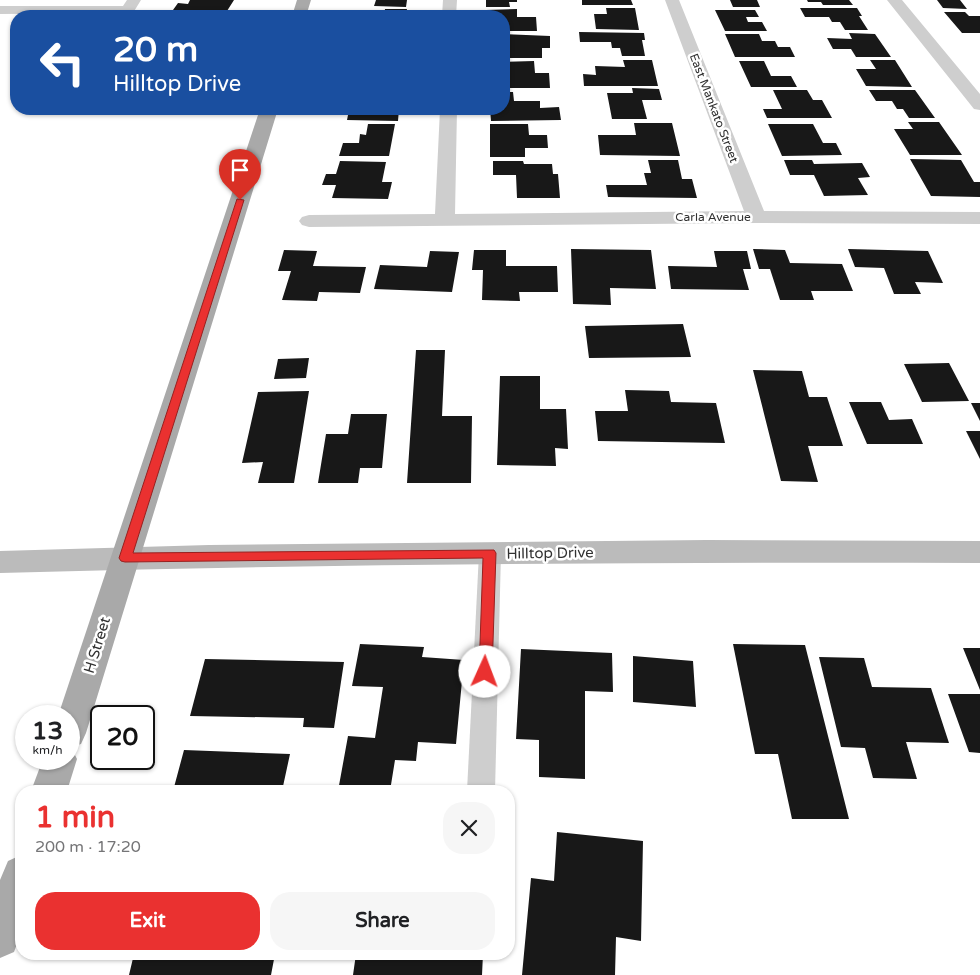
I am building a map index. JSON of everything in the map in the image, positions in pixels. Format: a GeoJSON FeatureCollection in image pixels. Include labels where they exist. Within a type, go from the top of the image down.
{"type":"FeatureCollection","features":[{"type":"Feature","properties":{"kind":"main road","name":"H Street"},"geometry":{"type":"LineString","coordinates":[[78,705],[267,115]]}},
{"type":"Feature","properties":{"kind":"main road","name":"Hilltop Drive"},"geometry":{"type":"LineString","coordinates":[[0,562],[125,558],[760,550],[980,552]]}},
{"type":"Feature","properties":{"kind":"main road"},"geometry":{"type":"LineString","coordinates":[[51,785],[56,770]]}},
{"type":"Feature","properties":{"kind":"main road"},"geometry":{"type":"LineString","coordinates":[[0,938],[15,892]]}},
{"type":"Feature","properties":{"kind":"street","name":"East Mankato Street"},"geometry":{"type":"LineString","coordinates":[[672,0],[756,217]]}},
{"type":"Feature","properties":{"kind":"street"},"geometry":{"type":"LineString","coordinates":[[894,0],[980,105]]}},
{"type":"Feature","properties":{"kind":"street"},"geometry":{"type":"LineString","coordinates":[[0,10],[131,5]]}},
{"type":"Feature","properties":{"kind":"street"},"geometry":{"type":"LineString","coordinates":[[445,218],[448,115]]}},
{"type":"Feature","properties":{"kind":"street","name":"Carla Avenue"},"geometry":{"type":"LineString","coordinates":[[309,220],[756,217],[980,218]]}},
{"type":"Feature","properties":{"kind":"lane"},"geometry":{"type":"LineString","coordinates":[[481,785],[490,553]]}},
{"type":"Feature","properties":{"kind":"building"},"geometry":{"type":"Polygon","coordinates":[[[190,0],[234,0],[228,10],[173,10],[178,3],[188,4],[190,0]]]}},
{"type":"Feature","properties":{"kind":"building"},"geometry":{"type":"Polygon","coordinates":[[[376,0],[407,0],[406,7],[374,6],[376,0]]]}},
{"type":"Feature","properties":{"kind":"building"},"geometry":{"type":"Polygon","coordinates":[[[486,0],[517,0],[517,2],[509,2],[510,7],[486,7],[486,0]]]}},
{"type":"Feature","properties":{"kind":"building"},"geometry":{"type":"Polygon","coordinates":[[[582,0],[631,0],[633,5],[582,5],[582,0]]]}},
{"type":"Feature","properties":{"kind":"building"},"geometry":{"type":"Polygon","coordinates":[[[730,0],[757,0],[760,7],[733,7],[730,0]]]}},
{"type":"Feature","properties":{"kind":"building"},"geometry":{"type":"Polygon","coordinates":[[[807,0],[849,0],[853,5],[823,5],[821,2],[808,2],[807,0]]]}},
{"type":"Feature","properties":{"kind":"building"},"geometry":{"type":"Polygon","coordinates":[[[937,0],[960,0],[967,9],[943,8],[937,0]]]}},
{"type":"Feature","properties":{"kind":"building"},"geometry":{"type":"Polygon","coordinates":[[[606,8],[635,8],[639,30],[596,29],[594,14],[607,14],[606,8]]]}},
{"type":"Feature","properties":{"kind":"building"},"geometry":{"type":"Polygon","coordinates":[[[800,8],[857,8],[862,16],[859,16],[868,30],[845,30],[840,22],[832,22],[829,17],[805,17],[800,8]]]}},
{"type":"Feature","properties":{"kind":"building"},"geometry":{"type":"Polygon","coordinates":[[[385,9],[407,9],[407,10],[385,9]]]}},
{"type":"Feature","properties":{"kind":"building"},"geometry":{"type":"Polygon","coordinates":[[[517,9],[517,17],[536,17],[537,31],[510,31],[510,10],[486,10],[517,9]]]}},
{"type":"Feature","properties":{"kind":"building"},"geometry":{"type":"Polygon","coordinates":[[[715,10],[755,10],[759,17],[746,17],[748,22],[762,22],[767,31],[725,31],[715,10]]]}},
{"type":"Feature","properties":{"kind":"building"},"geometry":{"type":"Polygon","coordinates":[[[944,12],[965,12],[969,16],[980,16],[980,33],[962,33],[944,12]]]}},
{"type":"Feature","properties":{"kind":"building"},"geometry":{"type":"Polygon","coordinates":[[[579,32],[644,33],[645,40],[642,40],[645,56],[622,56],[620,48],[612,48],[611,42],[580,42],[579,32]]]}},
{"type":"Feature","properties":{"kind":"building"},"geometry":{"type":"Polygon","coordinates":[[[849,33],[875,34],[891,57],[856,57],[851,49],[833,49],[827,38],[852,39],[849,33]]]}},
{"type":"Feature","properties":{"kind":"building"},"geometry":{"type":"Polygon","coordinates":[[[510,34],[550,36],[550,48],[542,48],[542,58],[510,58],[510,34]]]}},
{"type":"Feature","properties":{"kind":"building"},"geometry":{"type":"Polygon","coordinates":[[[725,34],[759,34],[762,41],[775,41],[778,47],[790,47],[795,57],[735,57],[725,34]]]}},
{"type":"Feature","properties":{"kind":"building"},"geometry":{"type":"Polygon","coordinates":[[[623,60],[652,60],[658,86],[584,86],[583,74],[596,75],[595,66],[625,67],[623,60]]]}},
{"type":"Feature","properties":{"kind":"building"},"geometry":{"type":"Polygon","coordinates":[[[870,60],[895,60],[912,87],[866,86],[856,69],[876,69],[870,60]]]}},
{"type":"Feature","properties":{"kind":"building"},"geometry":{"type":"Polygon","coordinates":[[[534,61],[535,73],[549,73],[550,88],[510,88],[510,62],[534,61]]]}},
{"type":"Feature","properties":{"kind":"building"},"geometry":{"type":"Polygon","coordinates":[[[739,61],[764,61],[771,76],[791,76],[797,87],[751,87],[739,61]]]}},
{"type":"Feature","properties":{"kind":"building"},"geometry":{"type":"Polygon","coordinates":[[[632,88],[659,89],[662,100],[642,100],[647,119],[612,119],[607,93],[633,93],[632,88]]]}},
{"type":"Feature","properties":{"kind":"building"},"geometry":{"type":"Polygon","coordinates":[[[773,90],[807,90],[813,100],[822,100],[832,118],[767,118],[763,109],[782,109],[773,90]]]}},
{"type":"Feature","properties":{"kind":"building"},"geometry":{"type":"Polygon","coordinates":[[[869,90],[915,90],[935,118],[909,118],[903,109],[897,109],[892,101],[876,101],[869,90]]]}},
{"type":"Feature","properties":{"kind":"building"},"geometry":{"type":"Polygon","coordinates":[[[510,92],[513,92],[514,101],[540,101],[540,108],[559,107],[561,120],[491,121],[490,115],[510,115],[510,92]]]}},
{"type":"Feature","properties":{"kind":"building"},"geometry":{"type":"Polygon","coordinates":[[[348,115],[398,115],[398,121],[347,120],[348,115]]]}},
{"type":"Feature","properties":{"kind":"building"},"geometry":{"type":"Polygon","coordinates":[[[908,122],[939,122],[962,155],[910,155],[894,129],[913,129],[908,122]]]}},
{"type":"Feature","properties":{"kind":"building"},"geometry":{"type":"Polygon","coordinates":[[[634,123],[672,123],[680,156],[600,155],[598,135],[636,135],[634,123]]]}},
{"type":"Feature","properties":{"kind":"building"},"geometry":{"type":"Polygon","coordinates":[[[368,124],[395,124],[389,156],[339,156],[343,143],[359,143],[360,134],[366,135],[368,124]]]}},
{"type":"Feature","properties":{"kind":"building"},"geometry":{"type":"Polygon","coordinates":[[[490,124],[528,124],[529,135],[547,135],[548,148],[525,148],[525,157],[490,157],[490,124]]]}},
{"type":"Feature","properties":{"kind":"building"},"geometry":{"type":"Polygon","coordinates":[[[768,124],[813,124],[823,143],[836,143],[842,155],[782,156],[768,124]]]}},
{"type":"Feature","properties":{"kind":"building"},"geometry":{"type":"Polygon","coordinates":[[[910,159],[961,160],[974,182],[980,182],[980,197],[931,196],[910,159]]]}},
{"type":"Feature","properties":{"kind":"building"},"geometry":{"type":"Polygon","coordinates":[[[648,160],[678,160],[682,179],[692,179],[697,198],[608,197],[606,185],[647,185],[644,173],[651,173],[648,160]]]}},
{"type":"Feature","properties":{"kind":"building"},"geometry":{"type":"Polygon","coordinates":[[[784,160],[812,160],[814,164],[862,163],[870,177],[858,178],[868,195],[824,196],[814,175],[790,175],[784,160]]]}},
{"type":"Feature","properties":{"kind":"building"},"geometry":{"type":"Polygon","coordinates":[[[340,161],[386,162],[382,182],[392,182],[388,199],[332,198],[336,185],[322,185],[326,174],[336,174],[340,161]]]}},
{"type":"Feature","properties":{"kind":"building"},"geometry":{"type":"Polygon","coordinates":[[[493,161],[523,161],[524,164],[552,164],[553,174],[558,174],[560,198],[517,198],[516,175],[493,175],[493,161]]]}},
{"type":"Feature","properties":{"kind":"building"},"geometry":{"type":"Polygon","coordinates":[[[571,249],[651,250],[656,289],[610,288],[611,305],[573,304],[571,249]]]}},
{"type":"Feature","properties":{"kind":"building"},"geometry":{"type":"Polygon","coordinates":[[[753,249],[785,250],[790,263],[842,264],[853,291],[811,291],[814,300],[780,300],[770,269],[759,269],[753,249]]]}},
{"type":"Feature","properties":{"kind":"building"},"geometry":{"type":"Polygon","coordinates":[[[848,249],[928,251],[943,283],[915,282],[921,294],[894,294],[884,268],[855,267],[848,249]]]}},
{"type":"Feature","properties":{"kind":"building"},"geometry":{"type":"Polygon","coordinates":[[[284,250],[317,251],[313,266],[366,267],[360,293],[319,292],[317,301],[282,300],[291,271],[278,271],[284,250]]]}},
{"type":"Feature","properties":{"kind":"building"},"geometry":{"type":"Polygon","coordinates":[[[474,250],[506,250],[506,266],[557,266],[558,292],[519,292],[520,301],[482,300],[483,270],[472,270],[474,250]]]}},
{"type":"Feature","properties":{"kind":"building"},"geometry":{"type":"Polygon","coordinates":[[[430,251],[459,252],[452,292],[374,289],[380,265],[427,267],[430,251]]]}},
{"type":"Feature","properties":{"kind":"building"},"geometry":{"type":"Polygon","coordinates":[[[714,251],[747,251],[751,269],[743,269],[749,290],[671,289],[668,266],[717,267],[714,251]]]}},
{"type":"Feature","properties":{"kind":"building"},"geometry":{"type":"Polygon","coordinates":[[[683,324],[691,357],[589,358],[585,326],[683,324]]]}},
{"type":"Feature","properties":{"kind":"building"},"geometry":{"type":"Polygon","coordinates":[[[416,350],[445,350],[442,416],[472,416],[471,483],[407,483],[416,350]]]}},
{"type":"Feature","properties":{"kind":"building"},"geometry":{"type":"Polygon","coordinates":[[[309,358],[306,378],[274,379],[278,359],[309,358]]]}},
{"type":"Feature","properties":{"kind":"building"},"geometry":{"type":"Polygon","coordinates":[[[949,363],[969,401],[922,402],[904,364],[949,363]]]}},
{"type":"Feature","properties":{"kind":"building"},"geometry":{"type":"Polygon","coordinates":[[[753,370],[802,371],[809,397],[827,397],[843,446],[808,446],[818,482],[781,481],[753,370]]]}},
{"type":"Feature","properties":{"kind":"building"},"geometry":{"type":"Polygon","coordinates":[[[500,376],[540,376],[540,409],[566,409],[568,449],[555,448],[556,466],[497,465],[500,376]]]}},
{"type":"Feature","properties":{"kind":"building"},"geometry":{"type":"Polygon","coordinates":[[[625,390],[669,391],[671,402],[716,403],[725,443],[598,441],[595,411],[628,411],[625,390]]]}},
{"type":"Feature","properties":{"kind":"building"},"geometry":{"type":"Polygon","coordinates":[[[309,391],[294,483],[258,483],[263,462],[242,463],[258,392],[309,391]]]}},
{"type":"Feature","properties":{"kind":"building"},"geometry":{"type":"Polygon","coordinates":[[[849,402],[881,402],[889,420],[912,419],[923,444],[867,444],[849,402]]]}},
{"type":"Feature","properties":{"kind":"building"},"geometry":{"type":"Polygon","coordinates":[[[971,403],[980,403],[980,421],[971,403]]]}},
{"type":"Feature","properties":{"kind":"building"},"geometry":{"type":"Polygon","coordinates":[[[351,414],[387,414],[382,468],[360,468],[358,483],[318,483],[326,434],[348,434],[351,414]]]}},
{"type":"Feature","properties":{"kind":"building"},"geometry":{"type":"Polygon","coordinates":[[[966,431],[980,431],[980,459],[966,431]]]}},
{"type":"Feature","properties":{"kind":"building"},"geometry":{"type":"Polygon","coordinates":[[[360,644],[424,647],[422,657],[464,660],[456,744],[418,742],[416,761],[395,760],[391,785],[339,785],[348,736],[375,738],[383,687],[352,686],[360,644]]]}},
{"type":"Feature","properties":{"kind":"building"},"geometry":{"type":"Polygon","coordinates":[[[733,644],[805,645],[849,819],[792,819],[778,754],[755,754],[733,644]]]}},
{"type":"Feature","properties":{"kind":"building"},"geometry":{"type":"Polygon","coordinates":[[[963,648],[980,648],[980,690],[963,648]]]}},
{"type":"Feature","properties":{"kind":"building"},"geometry":{"type":"Polygon","coordinates":[[[521,649],[612,653],[613,692],[585,691],[585,779],[539,777],[539,740],[516,739],[521,649]]]}},
{"type":"Feature","properties":{"kind":"building"},"geometry":{"type":"Polygon","coordinates":[[[633,656],[693,661],[696,707],[633,702],[633,656]]]}},
{"type":"Feature","properties":{"kind":"building"},"geometry":{"type":"Polygon","coordinates":[[[819,657],[864,658],[872,687],[931,688],[949,743],[906,742],[917,779],[873,778],[865,748],[841,747],[819,657]]]}},
{"type":"Feature","properties":{"kind":"building"},"geometry":{"type":"Polygon","coordinates":[[[205,659],[344,662],[334,728],[303,727],[304,718],[190,716],[205,659]]]}},
{"type":"Feature","properties":{"kind":"building"},"geometry":{"type":"Polygon","coordinates":[[[948,694],[980,694],[980,753],[969,752],[948,694]]]}},
{"type":"Feature","properties":{"kind":"building"},"geometry":{"type":"Polygon","coordinates":[[[184,750],[290,754],[283,785],[175,785],[184,750]]]}},
{"type":"Feature","properties":{"kind":"building"},"geometry":{"type":"Polygon","coordinates":[[[557,832],[643,841],[641,941],[616,937],[615,975],[522,975],[531,878],[554,881],[557,832]]]}},
{"type":"Feature","properties":{"kind":"building"},"geometry":{"type":"Polygon","coordinates":[[[133,960],[274,960],[271,975],[129,975],[133,960]]]}},
{"type":"Feature","properties":{"kind":"building"},"geometry":{"type":"Polygon","coordinates":[[[355,960],[483,960],[482,975],[353,975],[355,960]]]}},
{"type":"Feature","properties":{"kind":"route"},"geometry":{"type":"LineString","coordinates":[[240,200],[125,558],[490,553],[485,672]]}}]}
